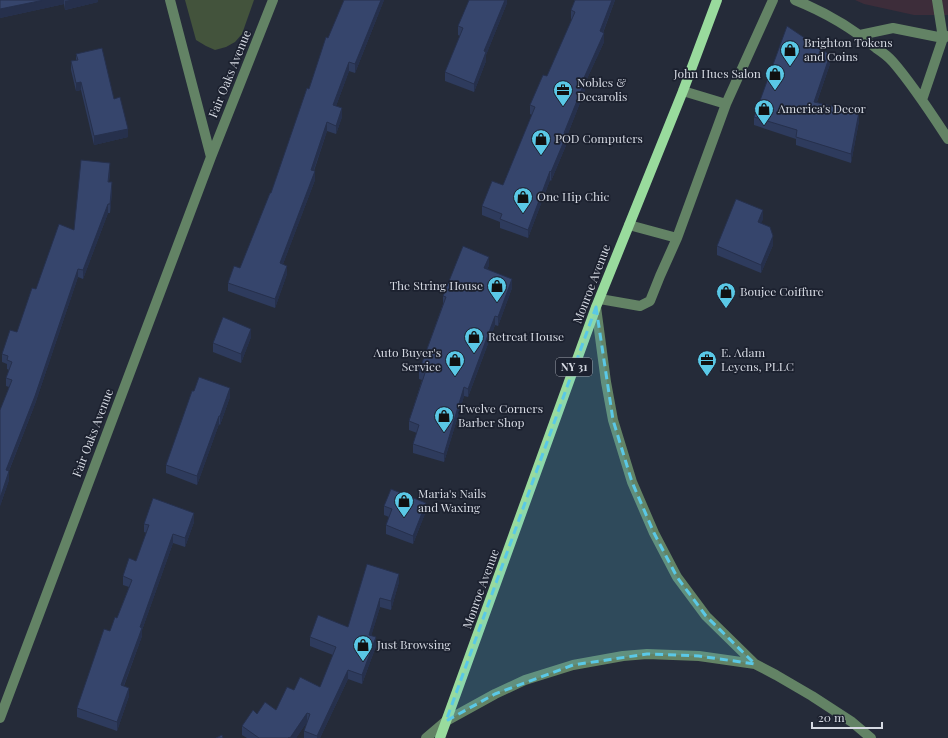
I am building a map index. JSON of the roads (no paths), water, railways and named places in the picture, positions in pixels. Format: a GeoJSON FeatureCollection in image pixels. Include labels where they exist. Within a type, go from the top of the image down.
{"type":"FeatureCollection","features":[{"type":"Feature","properties":{"kind":"main road","name":"Monroe Avenue"},"geometry":{"type":"LineString","coordinates":[[440,738],[598,303],[683,91],[717,0]]}},
{"type":"Feature","properties":{"kind":"street","name":"Fair Oaks Avenue"},"geometry":{"type":"LineString","coordinates":[[170,0],[211,158]]}},
{"type":"Feature","properties":{"kind":"street","name":"Fair Oaks Avenue"},"geometry":{"type":"LineString","coordinates":[[0,718],[211,158],[273,0]]}},
{"type":"Feature","properties":{"kind":"street"},"geometry":{"type":"LineString","coordinates":[[755,664],[706,616],[677,577],[654,533],[632,482],[613,420],[606,382],[598,303],[640,306],[650,301],[677,238],[726,104],[772,0]]}},
{"type":"Feature","properties":{"kind":"street"},"geometry":{"type":"LineString","coordinates":[[795,0],[839,21],[892,60],[922,100],[948,139]]}},
{"type":"Feature","properties":{"kind":"street"},"geometry":{"type":"LineString","coordinates":[[922,100],[945,37],[937,0]]}},
{"type":"Feature","properties":{"kind":"street"},"geometry":{"type":"LineString","coordinates":[[860,35],[893,28],[945,37]]}},
{"type":"Feature","properties":{"kind":"street"},"geometry":{"type":"LineString","coordinates":[[683,91],[726,104]]}},
{"type":"Feature","properties":{"kind":"street"},"geometry":{"type":"LineString","coordinates":[[629,225],[677,238]]}},
{"type":"Feature","properties":{"kind":"street"},"geometry":{"type":"LineString","coordinates":[[426,738],[446,721],[501,691],[525,680],[573,665],[623,656],[647,654],[699,656],[755,664],[776,674],[812,696],[852,722],[871,738]]}},
{"type":"Feature","properties":{"kind":"place","name":"Brighton Tokens and Coins"},"geometry":{"type":"Point","coordinates":[790,67]}},
{"type":"Feature","properties":{"kind":"place","name":"John Hues Salon"},"geometry":{"type":"Point","coordinates":[775,91]}},
{"type":"Feature","properties":{"kind":"place","name":"Nobles & Decarolis"},"geometry":{"type":"Point","coordinates":[563,107]}},
{"type":"Feature","properties":{"kind":"place","name":"America's Decor"},"geometry":{"type":"Point","coordinates":[764,126]}},
{"type":"Feature","properties":{"kind":"place","name":"POD Computers"},"geometry":{"type":"Point","coordinates":[541,156]}},
{"type":"Feature","properties":{"kind":"place","name":"One Hip Chic"},"geometry":{"type":"Point","coordinates":[523,214]}},
{"type":"Feature","properties":{"kind":"place","name":"The String House"},"geometry":{"type":"Point","coordinates":[497,303]}},
{"type":"Feature","properties":{"kind":"place","name":"Boujee Coiffure"},"geometry":{"type":"Point","coordinates":[726,309]}},
{"type":"Feature","properties":{"kind":"place","name":"Retreat House"},"geometry":{"type":"Point","coordinates":[474,354]}},
{"type":"Feature","properties":{"kind":"place","name":"Auto Buyer's Service"},"geometry":{"type":"Point","coordinates":[455,377]}},
{"type":"Feature","properties":{"kind":"place","name":"E. Adam Leyens, PLLC"},"geometry":{"type":"Point","coordinates":[707,377]}},
{"type":"Feature","properties":{"kind":"place","name":"Twelve Corners Barber Shop"},"geometry":{"type":"Point","coordinates":[444,433]}},
{"type":"Feature","properties":{"kind":"place","name":"Maria's Nails and Waxing"},"geometry":{"type":"Point","coordinates":[404,518]}},
{"type":"Feature","properties":{"kind":"place","name":"Just Browsing"},"geometry":{"type":"Point","coordinates":[363,662]}}]}
